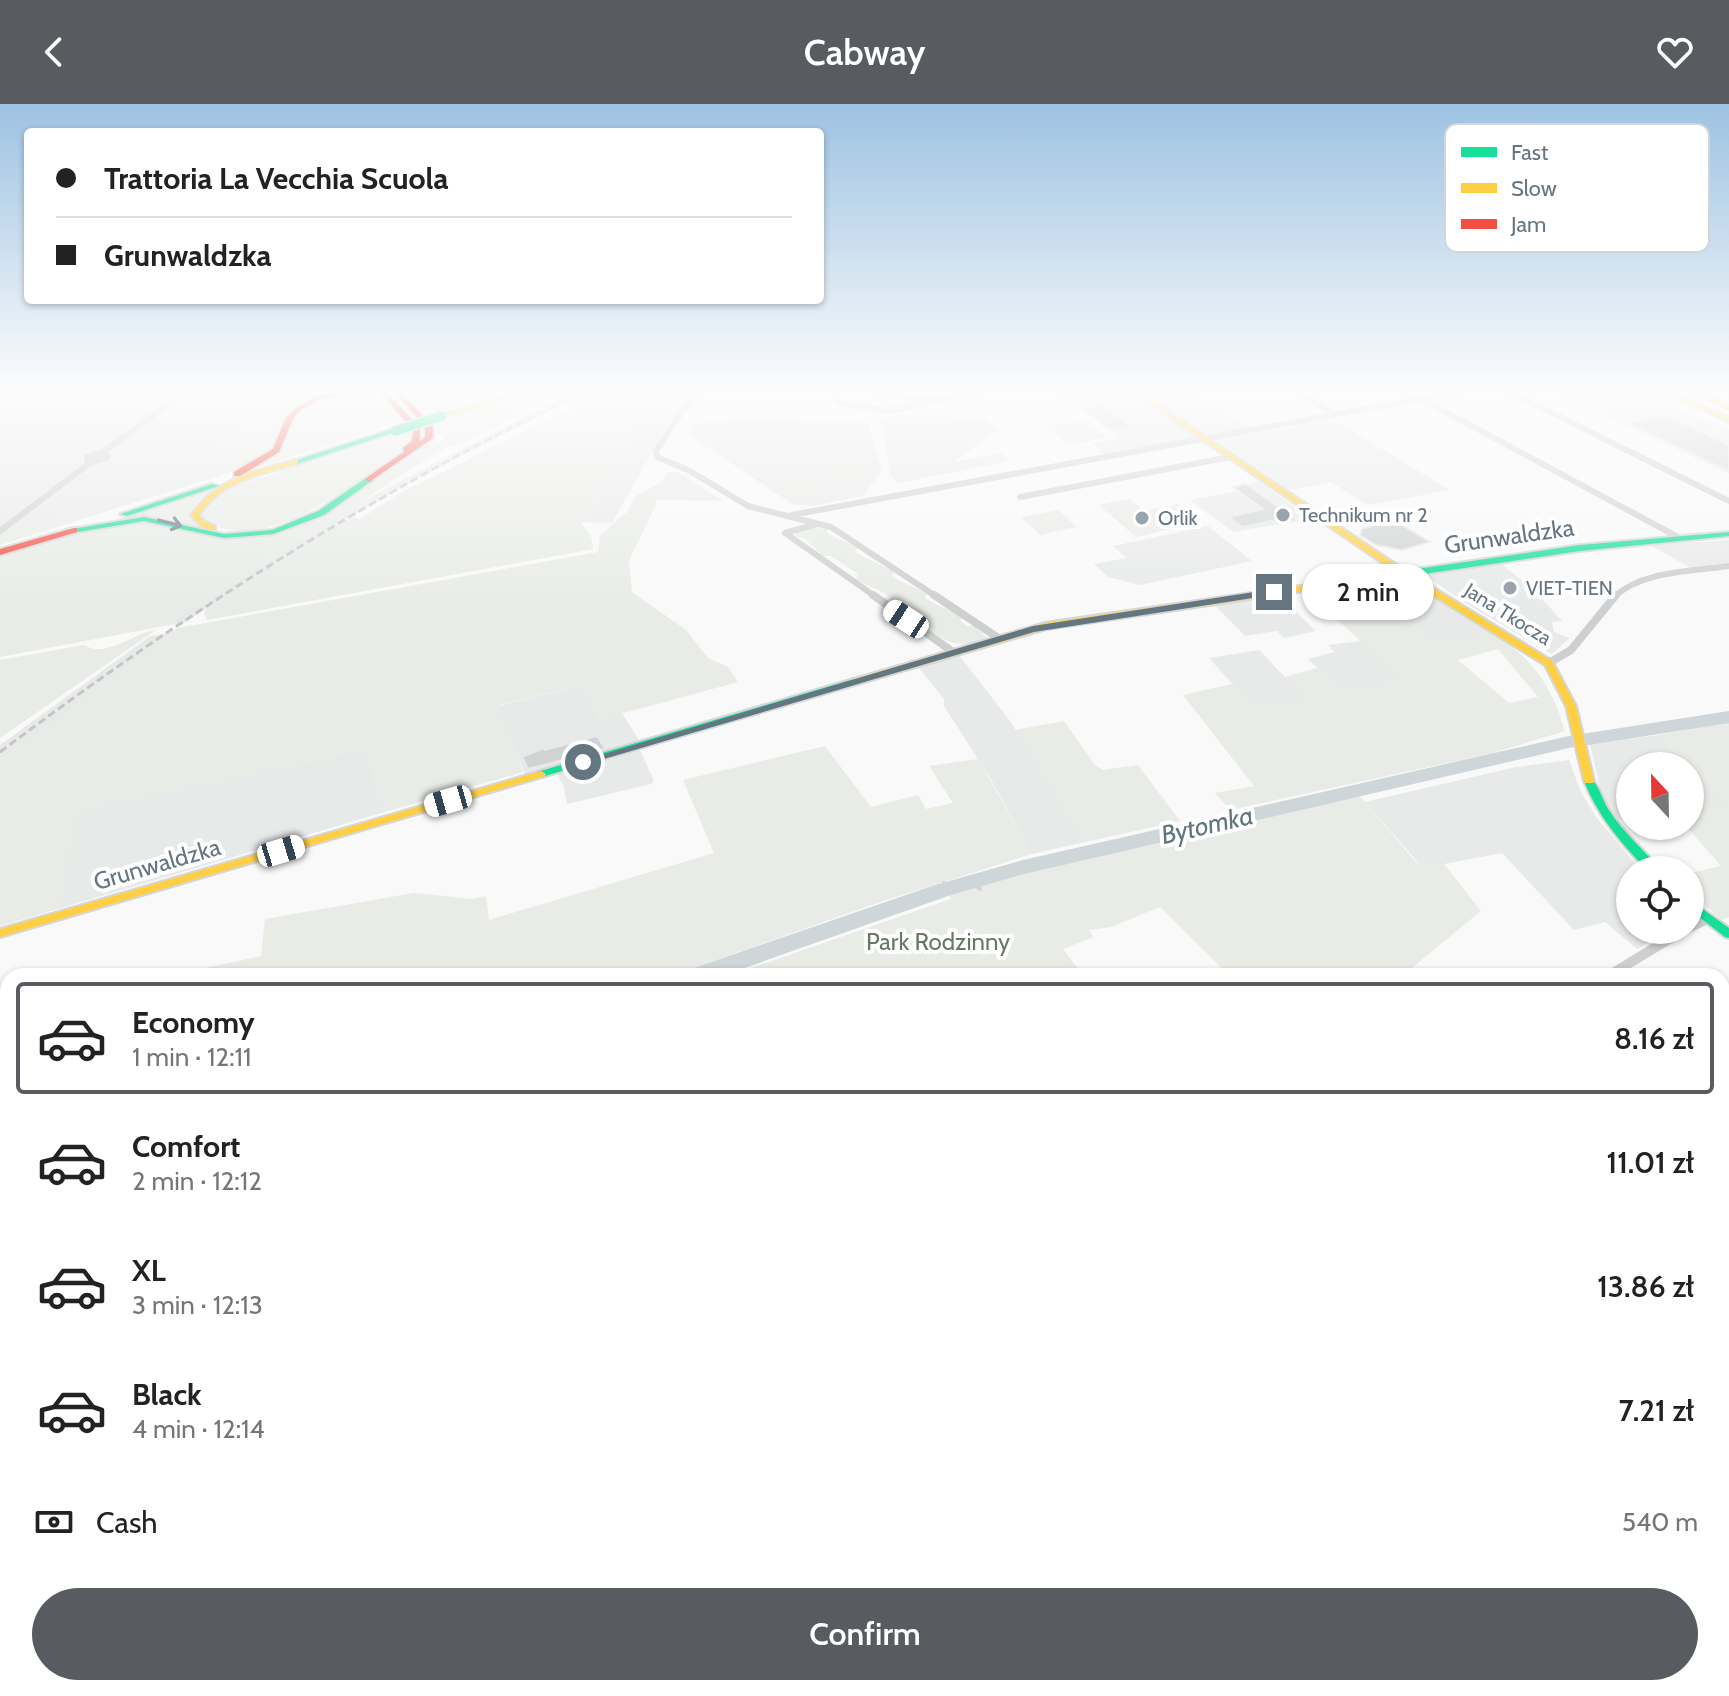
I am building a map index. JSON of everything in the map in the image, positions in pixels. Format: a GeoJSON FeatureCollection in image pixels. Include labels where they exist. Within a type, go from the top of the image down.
{"type":"FeatureCollection","features":[{"type":"Feature","properties":{"kind":"main road"},"geometry":{"type":"LineString","coordinates":[[195,489],[251,465]]}},
{"type":"Feature","properties":{"kind":"main road"},"geometry":{"type":"LineString","coordinates":[[0,550],[275,465]]}},
{"type":"Feature","properties":{"kind":"main road"},"geometry":{"type":"LineString","coordinates":[[0,550],[284,465]]}},
{"type":"Feature","properties":{"kind":"main road"},"geometry":{"type":"LineString","coordinates":[[286,465],[213,492],[198,506],[197,519],[214,529],[234,531],[284,525],[313,512],[383,465]]}},
{"type":"Feature","properties":{"kind":"main road"},"geometry":{"type":"LineString","coordinates":[[66,532],[144,519],[224,536],[261,534],[298,524],[321,513],[390,465]]}},
{"type":"Feature","properties":{"kind":"main road","name":"Jana Tkocza"},"geometry":{"type":"LineString","coordinates":[[1242,465],[1404,573],[1549,663]]}},
{"type":"Feature","properties":{"kind":"main road","name":"Grunwaldzka"},"geometry":{"type":"LineString","coordinates":[[0,933],[953,652],[1065,623],[1676,536],[1729,534]]}},
{"type":"Feature","properties":{"kind":"main road"},"geometry":{"type":"LineString","coordinates":[[1549,663],[1571,706],[1599,805],[1616,830],[1641,856]]}},
{"type":"Feature","properties":{"kind":"main road"},"geometry":{"type":"LineString","coordinates":[[1704,916],[1729,934]]}},
{"type":"Feature","properties":{"kind":"street"},"geometry":{"type":"LineString","coordinates":[[0,531],[87,465]]}},
{"type":"Feature","properties":{"kind":"street"},"geometry":{"type":"LineString","coordinates":[[678,465],[744,504],[792,515],[844,535],[1000,639]]}},
{"type":"Feature","properties":{"kind":"street"},"geometry":{"type":"LineString","coordinates":[[792,515],[1057,465]]}},
{"type":"Feature","properties":{"kind":"street"},"geometry":{"type":"LineString","coordinates":[[1020,497],[1186,465]]}},
{"type":"Feature","properties":{"kind":"street"},"geometry":{"type":"LineString","coordinates":[[1544,465],[1676,536]]}},
{"type":"Feature","properties":{"kind":"street"},"geometry":{"type":"LineString","coordinates":[[1657,465],[1729,501]]}},
{"type":"Feature","properties":{"kind":"street"},"geometry":{"type":"LineString","coordinates":[[821,524],[785,533],[953,652]]}},
{"type":"Feature","properties":{"kind":"street"},"geometry":{"type":"LineString","coordinates":[[1549,663],[1565,656],[1632,583],[1729,566]]}},
{"type":"Feature","properties":{"kind":"street"},"geometry":{"type":"LineString","coordinates":[[1704,921],[1708,919]]}},
{"type":"Feature","properties":{"kind":"street"},"geometry":{"type":"LineString","coordinates":[[1621,968],[1661,944]]}},
{"type":"Feature","properties":{"kind":"shaded area"},"geometry":{"type":"Polygon","coordinates":[[[0,465],[201,465],[185,479],[158,487],[124,487],[98,507],[32,527],[11,526],[0,534],[0,465]]]}},
{"type":"Feature","properties":{"kind":"shaded area"},"geometry":{"type":"Polygon","coordinates":[[[431,465],[442,465],[343,521],[184,623],[164,626],[356,504],[431,465]]]}},
{"type":"Feature","properties":{"kind":"shaded area"},"geometry":{"type":"Polygon","coordinates":[[[613,465],[644,465],[612,523],[580,522],[613,465]]]}},
{"type":"Feature","properties":{"kind":"shaded area"},"geometry":{"type":"Polygon","coordinates":[[[734,465],[881,465],[882,470],[863,496],[812,506],[792,504],[734,465]]]}},
{"type":"Feature","properties":{"kind":"shaded area"},"geometry":{"type":"Polygon","coordinates":[[[889,465],[989,465],[898,483],[890,475],[889,465]]]}},
{"type":"Feature","properties":{"kind":"shaded area"},"geometry":{"type":"Polygon","coordinates":[[[1253,465],[1409,465],[1450,490],[1367,505],[1331,482],[1290,490],[1253,465]]]}},
{"type":"Feature","properties":{"kind":"shaded area"},"geometry":{"type":"Polygon","coordinates":[[[1711,465],[1729,465],[1729,474],[1711,465]]]}},
{"type":"Feature","properties":{"kind":"shaded area"},"geometry":{"type":"Polygon","coordinates":[[[666,472],[678,472],[723,501],[656,500],[666,472]]]}},
{"type":"Feature","properties":{"kind":"shaded area"},"geometry":{"type":"Polygon","coordinates":[[[1260,482],[1311,519],[1233,532],[1190,500],[1236,491],[1232,487],[1260,482]]]}},
{"type":"Feature","properties":{"kind":"shaded area"},"geometry":{"type":"Polygon","coordinates":[[[1208,526],[1252,561],[1140,585],[1108,577],[1094,564],[1126,558],[1113,546],[1208,526]]]}},
{"type":"Feature","properties":{"kind":"shaded area"},"geometry":{"type":"Polygon","coordinates":[[[1729,540],[1729,564],[1694,570],[1650,545],[1729,540]]]}},
{"type":"Feature","properties":{"kind":"shaded area"},"geometry":{"type":"Polygon","coordinates":[[[1500,563],[1535,591],[1562,621],[1552,622],[1554,632],[1570,638],[1552,654],[1428,577],[1429,573],[1500,563]]]}},
{"type":"Feature","properties":{"kind":"shaded area"},"geometry":{"type":"Polygon","coordinates":[[[1396,579],[1418,586],[1491,632],[1437,643],[1366,584],[1396,579]]]}},
{"type":"Feature","properties":{"kind":"shaded area"},"geometry":{"type":"Polygon","coordinates":[[[1279,595],[1316,631],[1284,638],[1277,631],[1245,636],[1214,605],[1279,595]]]}},
{"type":"Feature","properties":{"kind":"shaded area"},"geometry":{"type":"Polygon","coordinates":[[[169,633],[0,760],[0,745],[150,636],[169,633]]]}},
{"type":"Feature","properties":{"kind":"shaded area"},"geometry":{"type":"Polygon","coordinates":[[[1361,641],[1402,678],[1343,692],[1308,659],[1334,652],[1328,645],[1361,641]]]}},
{"type":"Feature","properties":{"kind":"shaded area"},"geometry":{"type":"Polygon","coordinates":[[[1259,650],[1306,699],[1254,708],[1209,658],[1259,650]]]}},
{"type":"Feature","properties":{"kind":"shaded area"},"geometry":{"type":"Polygon","coordinates":[[[959,655],[1010,721],[1085,842],[1032,854],[990,778],[944,706],[944,699],[918,667],[959,655]]]}},
{"type":"Feature","properties":{"kind":"shaded area"},"geometry":{"type":"Polygon","coordinates":[[[581,686],[598,720],[622,713],[640,742],[525,775],[498,706],[581,686]]]}},
{"type":"Feature","properties":{"kind":"shaded area"},"geometry":{"type":"Polygon","coordinates":[[[1658,735],[1676,752],[1616,752],[1616,818],[1602,797],[1590,744],[1658,735]]]}},
{"type":"Feature","properties":{"kind":"shaded area"},"geometry":{"type":"Polygon","coordinates":[[[639,748],[654,781],[651,784],[567,804],[557,773],[639,748]]]}},
{"type":"Feature","properties":{"kind":"shaded area"},"geometry":{"type":"Polygon","coordinates":[[[369,749],[381,813],[58,909],[79,811],[369,749]]]}},
{"type":"Feature","properties":{"kind":"shaded area"},"geometry":{"type":"Polygon","coordinates":[[[1569,760],[1581,792],[1596,817],[1629,856],[1616,856],[1616,931],[1605,922],[1574,930],[1502,853],[1423,868],[1365,802],[1516,767],[1569,760]]]}},
{"type":"Feature","properties":{"kind":"shaded area"},"geometry":{"type":"Polygon","coordinates":[[[1704,778],[1729,801],[1704,806],[1704,778]]]}},
{"type":"Feature","properties":{"kind":"green space"},"geometry":{"type":"Polygon","coordinates":[[[201,465],[250,465],[0,545],[0,534],[10,526],[32,527],[98,507],[124,487],[158,487],[185,479],[201,465]]]}},
{"type":"Feature","properties":{"kind":"green space"},"geometry":{"type":"Polygon","coordinates":[[[300,465],[380,465],[309,511],[280,524],[252,530],[225,529],[200,517],[201,506],[225,489],[300,465]]]}},
{"type":"Feature","properties":{"kind":"green space"},"geometry":{"type":"Polygon","coordinates":[[[383,465],[388,465],[317,513],[280,528],[254,533],[227,534],[154,520],[115,520],[214,489],[199,500],[191,511],[193,521],[217,532],[262,531],[311,513],[383,465]]]}},
{"type":"Feature","properties":{"kind":"green space"},"geometry":{"type":"Polygon","coordinates":[[[396,465],[418,465],[164,626],[0,657],[0,557],[98,527],[148,521],[228,538],[288,530],[327,511],[396,465]]]}},
{"type":"Feature","properties":{"kind":"green space"},"geometry":{"type":"Polygon","coordinates":[[[456,465],[613,465],[580,521],[591,536],[593,549],[207,620],[204,613],[210,605],[343,521],[354,517],[360,519],[400,493],[456,465]]]}},
{"type":"Feature","properties":{"kind":"green space"},"geometry":{"type":"Polygon","coordinates":[[[840,465],[858,465],[869,471],[868,481],[804,493],[779,491],[771,486],[774,480],[764,479],[840,465]]]}},
{"type":"Feature","properties":{"kind":"green space"},"geometry":{"type":"Polygon","coordinates":[[[662,482],[656,504],[629,561],[632,592],[686,630],[708,658],[728,667],[738,682],[598,720],[580,686],[499,705],[523,772],[381,813],[369,749],[80,811],[58,909],[0,926],[0,760],[169,633],[178,628],[598,552],[600,535],[627,512],[636,496],[662,482]]]}},
{"type":"Feature","properties":{"kind":"green space","name":"Orlik"},"geometry":{"type":"Polygon","coordinates":[[[1130,499],[1144,511],[1179,504],[1191,514],[1157,520],[1167,530],[1136,537],[1099,505],[1130,499]]]}},
{"type":"Feature","properties":{"kind":"green space"},"geometry":{"type":"Polygon","coordinates":[[[1058,510],[1077,527],[1040,535],[1021,517],[1058,510]]]}},
{"type":"Feature","properties":{"kind":"green space"},"geometry":{"type":"Polygon","coordinates":[[[829,529],[826,532],[858,548],[855,552],[894,572],[892,576],[927,594],[925,598],[962,617],[960,621],[967,626],[975,626],[987,638],[964,644],[940,637],[913,618],[914,613],[888,601],[891,597],[856,579],[858,574],[831,556],[823,556],[804,538],[794,537],[796,531],[829,529]]]}},
{"type":"Feature","properties":{"kind":"green space"},"geometry":{"type":"Polygon","coordinates":[[[1366,584],[1437,642],[1491,632],[1519,653],[1538,674],[1553,699],[1565,731],[1493,753],[1230,810],[1215,793],[1254,786],[1183,695],[1232,684],[1254,708],[1305,699],[1285,677],[1317,668],[1343,692],[1401,678],[1307,592],[1366,584]],[[1498,649],[1458,660],[1509,703],[1538,697],[1498,649]]]}},
{"type":"Feature","properties":{"kind":"green space"},"geometry":{"type":"Polygon","coordinates":[[[156,630],[0,738],[0,660],[84,645],[102,649],[156,630]]]}},
{"type":"Feature","properties":{"kind":"green space"},"geometry":{"type":"Polygon","coordinates":[[[1064,721],[1095,765],[1103,770],[1138,765],[1180,821],[1085,842],[1015,730],[1064,721]]]}},
{"type":"Feature","properties":{"kind":"green space"},"geometry":{"type":"Polygon","coordinates":[[[1729,722],[1729,801],[1704,778],[1704,752],[1676,752],[1658,735],[1729,722]]]}},
{"type":"Feature","properties":{"kind":"green space"},"geometry":{"type":"Polygon","coordinates":[[[825,746],[871,807],[918,795],[926,809],[953,803],[929,766],[978,759],[1032,854],[883,901],[694,968],[206,968],[261,956],[265,919],[414,893],[473,899],[486,896],[489,920],[714,853],[683,780],[825,746]]]}},
{"type":"Feature","properties":{"kind":"green space","name":"Park Rodzinny"},"geometry":{"type":"Polygon","coordinates":[[[1358,794],[1414,860],[1423,868],[1444,864],[1481,911],[1412,968],[1222,968],[1160,907],[1111,927],[1089,930],[1093,937],[1063,949],[1078,968],[751,968],[951,899],[948,895],[1013,873],[1358,794]]]}},
{"type":"Feature","properties":{"kind":"green space"},"geometry":{"type":"Polygon","coordinates":[[[1729,801],[1729,917],[1722,920],[1704,905],[1704,870],[1721,866],[1698,840],[1704,840],[1704,805],[1729,801]]]}},
{"type":"Feature","properties":{"kind":"building"},"geometry":{"type":"Polygon","coordinates":[[[1246,484],[1297,520],[1281,523],[1276,520],[1242,527],[1229,517],[1263,509],[1233,487],[1246,484]]]}},
{"type":"Feature","properties":{"kind":"building"},"geometry":{"type":"Polygon","coordinates":[[[1394,519],[1430,542],[1402,550],[1376,545],[1360,535],[1362,529],[1394,519]]]}},
{"type":"Feature","properties":{"kind":"building"},"geometry":{"type":"Polygon","coordinates":[[[597,736],[605,749],[528,769],[522,757],[544,748],[597,736]]]}},
{"type":"Feature","properties":{"kind":"waterway","name":"Bytomka"},"geometry":{"type":"LineString","coordinates":[[719,968],[943,890],[1023,867],[1569,742],[1729,717]]}},
{"type":"Feature","properties":{"kind":"waterway"},"geometry":{"type":"LineString","coordinates":[[971,882],[980,889]]}},
{"type":"Feature","properties":{"kind":"waterway","name":"Bytomka"},"geometry":{"type":"LineString","coordinates":[[943,890],[944,883]]}},
{"type":"Feature","properties":{"kind":"railway"},"geometry":{"type":"LineString","coordinates":[[0,752],[211,603],[440,465]]}},
{"type":"Feature","properties":{"kind":"traffic: fast"},"geometry":{"type":"LineString","coordinates":[[66,532],[144,519],[224,536],[273,532],[321,513],[369,480]]}},
{"type":"Feature","properties":{"kind":"traffic: fast"},"geometry":{"type":"LineString","coordinates":[[124,514],[215,486]]}},
{"type":"Feature","properties":{"kind":"traffic: fast"},"geometry":{"type":"LineString","coordinates":[[1369,579],[1580,548],[1729,534]]}},
{"type":"Feature","properties":{"kind":"traffic: fast"},"geometry":{"type":"LineString","coordinates":[[541,774],[854,682]]}},
{"type":"Feature","properties":{"kind":"traffic: fast"},"geometry":{"type":"LineString","coordinates":[[1589,781],[1608,818],[1640,856]]}},
{"type":"Feature","properties":{"kind":"traffic: fast"},"geometry":{"type":"LineString","coordinates":[[1704,915],[1729,934]]}},
{"type":"Feature","properties":{"kind":"traffic: slow"},"geometry":{"type":"LineString","coordinates":[[212,528],[201,523],[195,515],[213,494],[253,474],[283,465]]}},
{"type":"Feature","properties":{"kind":"traffic: slow"},"geometry":{"type":"LineString","coordinates":[[1244,465],[1400,571],[1549,663],[1571,706],[1589,781]]}},
{"type":"Feature","properties":{"kind":"traffic: slow"},"geometry":{"type":"LineString","coordinates":[[854,682],[1045,626],[1369,579]]}},
{"type":"Feature","properties":{"kind":"traffic: slow"},"geometry":{"type":"LineString","coordinates":[[0,933],[541,774]]}},
{"type":"Feature","properties":{"kind":"traffic: jam"},"geometry":{"type":"LineString","coordinates":[[237,474],[251,465]]}},
{"type":"Feature","properties":{"kind":"traffic: jam"},"geometry":{"type":"LineString","coordinates":[[369,480],[390,465]]}},
{"type":"Feature","properties":{"kind":"traffic: jam"},"geometry":{"type":"LineString","coordinates":[[0,552],[74,530]]}},
{"type":"Feature","properties":{"kind":"place","name":"Technikum nr 2"},"geometry":{"type":"Point","coordinates":[1283,515]}},
{"type":"Feature","properties":{"kind":"place","name":"Orlik"},"geometry":{"type":"Point","coordinates":[1142,518]}},
{"type":"Feature","properties":{"kind":"place","name":"VIET-TIEN"},"geometry":{"type":"Point","coordinates":[1510,588]}},
{"type":"Feature","properties":{"kind":"route"},"geometry":{"type":"LineString","coordinates":[[583,762],[1045,626],[1274,592]]}}]}
